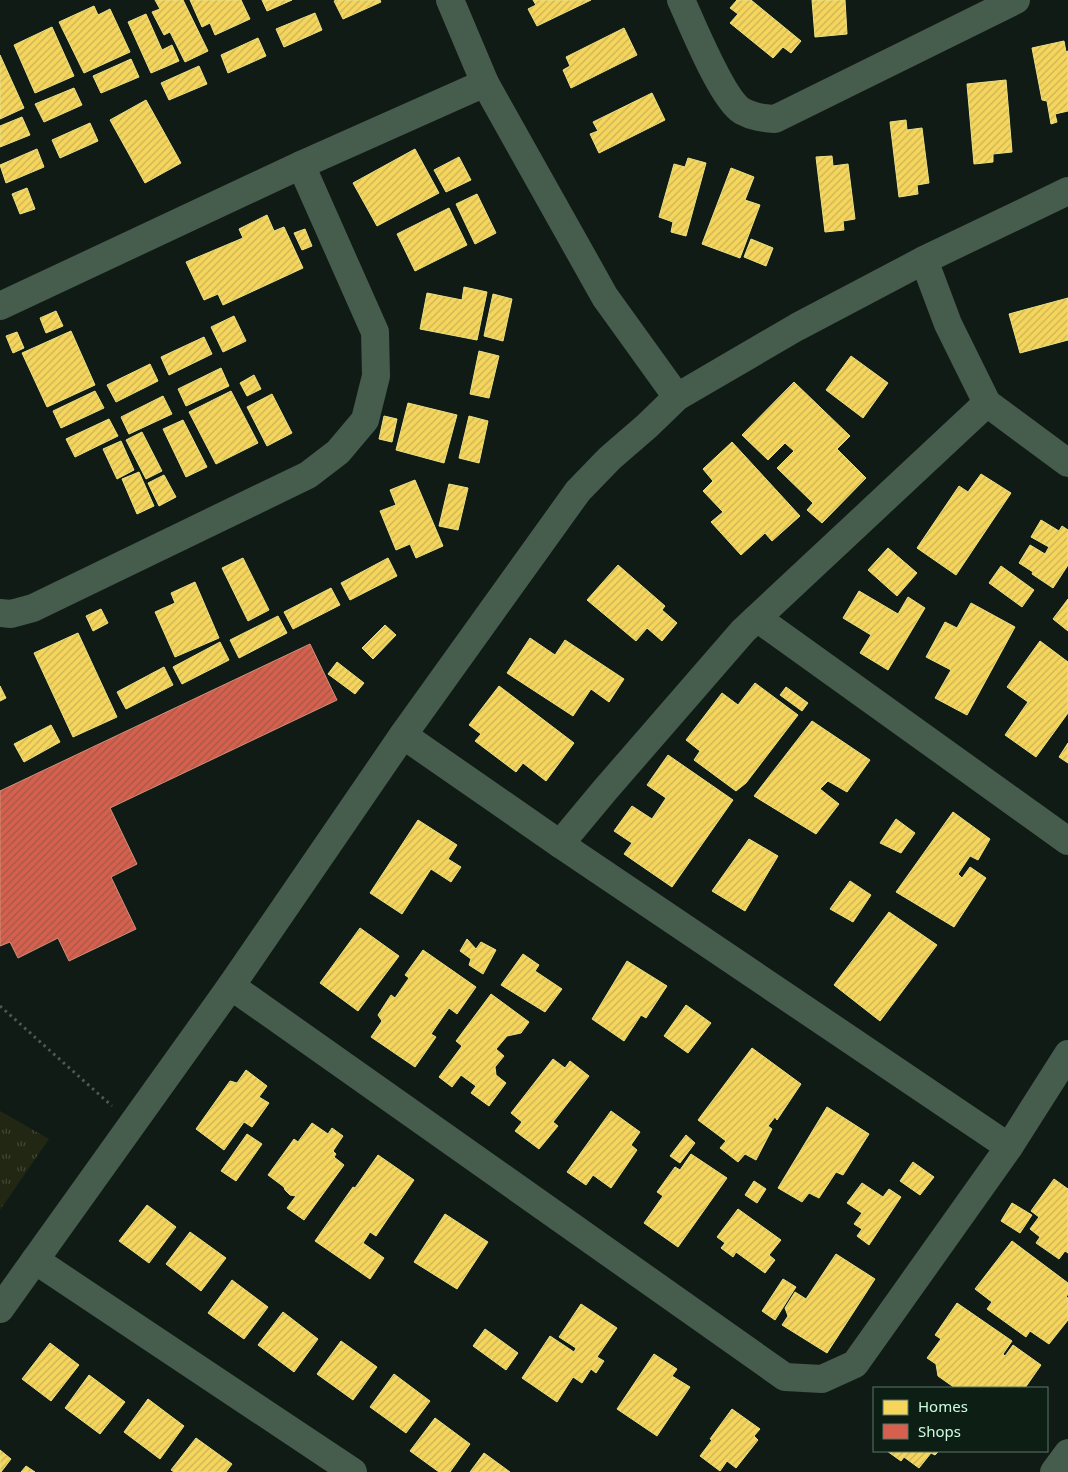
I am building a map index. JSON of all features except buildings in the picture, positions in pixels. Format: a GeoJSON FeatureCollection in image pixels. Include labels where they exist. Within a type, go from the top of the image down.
{"type":"FeatureCollection","features":[{"type":"Feature","properties":{"kind":"street"},"geometry":{"type":"LineString","coordinates":[[450,0],[485,83],[605,297],[677,397]]}},
{"type":"Feature","properties":{"kind":"street"},"geometry":{"type":"LineString","coordinates":[[681,0],[723,89],[740,110],[757,118],[775,119],[1016,0]]}},
{"type":"Feature","properties":{"kind":"street"},"geometry":{"type":"LineString","coordinates":[[0,306],[301,165],[485,83]]}},
{"type":"Feature","properties":{"kind":"street"},"geometry":{"type":"LineString","coordinates":[[0,613],[11,614],[32,608],[308,475],[338,452],[365,420],[376,376],[375,332],[301,165]]}},
{"type":"Feature","properties":{"kind":"street"},"geometry":{"type":"LineString","coordinates":[[0,1309],[231,986],[403,735],[578,491],[610,458],[677,397],[797,327],[924,260],[1068,190]]}},
{"type":"Feature","properties":{"kind":"street"},"geometry":{"type":"LineString","coordinates":[[924,260],[948,324],[987,403],[1068,463]]}},
{"type":"Feature","properties":{"kind":"street"},"geometry":{"type":"LineString","coordinates":[[560,844],[604,790],[743,632],[987,403]]}},
{"type":"Feature","properties":{"kind":"street"},"geometry":{"type":"LineString","coordinates":[[757,618],[1068,841]]}},
{"type":"Feature","properties":{"kind":"street"},"geometry":{"type":"LineString","coordinates":[[403,735],[560,844],[1009,1147]]}},
{"type":"Feature","properties":{"kind":"street"},"geometry":{"type":"LineString","coordinates":[[231,986],[786,1377],[822,1379],[855,1364],[1009,1147],[1068,1054]]}},
{"type":"Feature","properties":{"kind":"street"},"geometry":{"type":"LineString","coordinates":[[35,1260],[353,1472]]}},
{"type":"Feature","properties":{"kind":"street"},"geometry":{"type":"LineString","coordinates":[[1054,1472],[1068,1453]]}},
{"type":"Feature","properties":{"kind":"path"},"geometry":{"type":"LineString","coordinates":[[0,1006],[132,1124]]}},
{"type":"Feature","properties":{"kind":"green space"},"geometry":{"type":"Polygon","coordinates":[[[0,1111],[49,1139],[0,1210],[0,1111]]]}}]}
